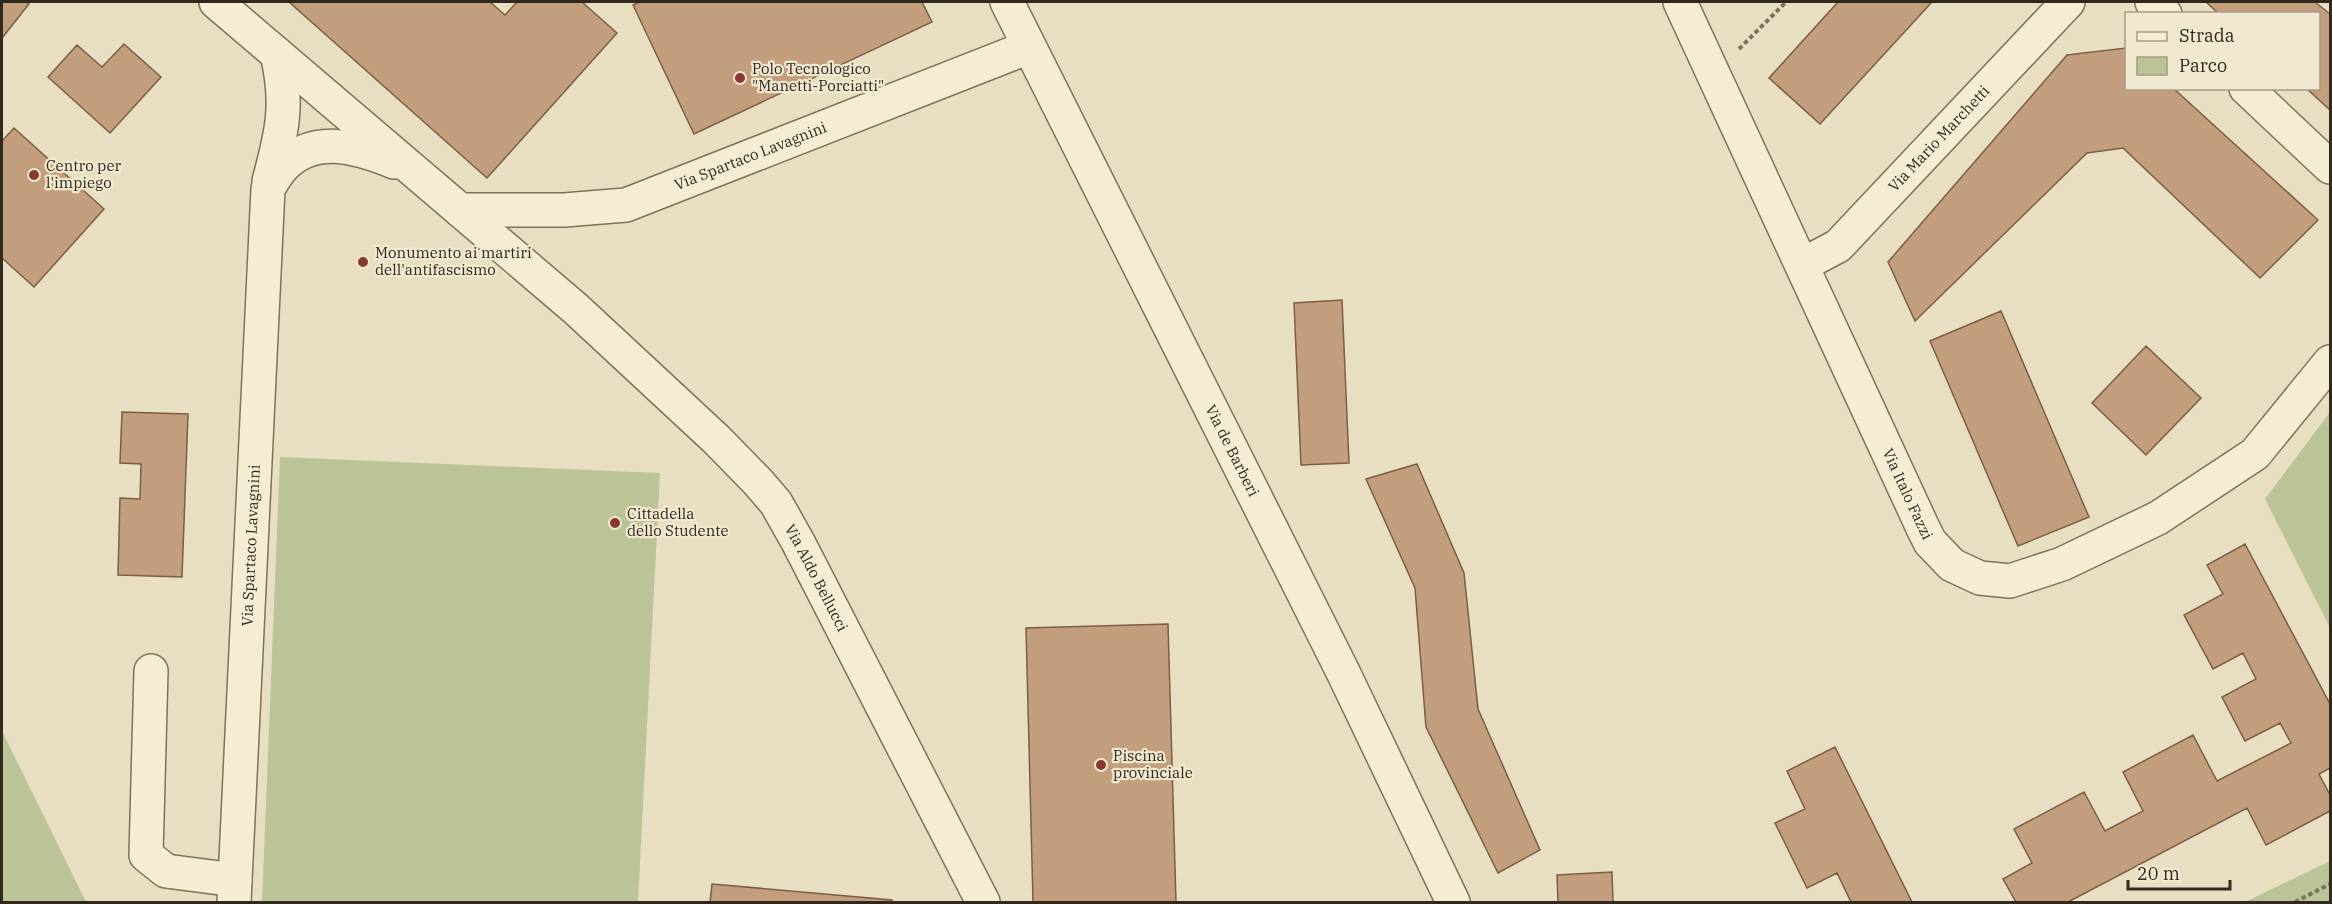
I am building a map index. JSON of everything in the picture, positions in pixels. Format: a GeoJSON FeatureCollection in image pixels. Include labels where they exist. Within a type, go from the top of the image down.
{"type":"FeatureCollection","features":[{"type":"Feature","properties":{"kind":"street"},"geometry":{"type":"LineString","coordinates":[[216,2],[460,210]]}},
{"type":"Feature","properties":{"kind":"street","name":"Via de Barberi"},"geometry":{"type":"LineString","coordinates":[[1007,2],[1018,51],[1343,672],[1453,903]]}},
{"type":"Feature","properties":{"kind":"street","name":"Via Italo Fazzi"},"geometry":{"type":"LineString","coordinates":[[1680,2],[1930,542],[1952,565],[1966,573],[1995,581],[2010,581],[2062,564],[2158,518],[2255,454],[2331,362]]}},
{"type":"Feature","properties":{"kind":"street","name":"Via Mario Marchetti"},"geometry":{"type":"LineString","coordinates":[[1802,265],[1838,246],[2068,2]]}},
{"type":"Feature","properties":{"kind":"street","name":"Via Spartaco Lavagnini"},"geometry":{"type":"LineString","coordinates":[[460,210],[564,210],[626,205],[1018,51]]}},
{"type":"Feature","properties":{"kind":"street","name":"Via Spartaco Lavagnini"},"geometry":{"type":"LineString","coordinates":[[235,892],[268,189],[284,124],[284,94],[275,52]]}},
{"type":"Feature","properties":{"kind":"street"},"geometry":{"type":"LineString","coordinates":[[2248,90],[2331,167]]}},
{"type":"Feature","properties":{"kind":"street"},"geometry":{"type":"LineString","coordinates":[[268,189],[281,169],[297,155],[314,148],[333,146],[362,150],[413,169]]}},
{"type":"Feature","properties":{"kind":"street","name":"Via Aldo Bellucci"},"geometry":{"type":"LineString","coordinates":[[460,210],[576,309],[717,440],[776,503],[983,903]]}},
{"type":"Feature","properties":{"kind":"street"},"geometry":{"type":"LineString","coordinates":[[151,671],[146,855],[166,871],[235,892]]}},
{"type":"Feature","properties":{"kind":"path"},"geometry":{"type":"LineString","coordinates":[[1713,75],[1786,2]]}},
{"type":"Feature","properties":{"kind":"path"},"geometry":{"type":"LineString","coordinates":[[2295,903],[2331,884]]}},
{"type":"Feature","properties":{"kind":"green space"},"geometry":{"type":"Polygon","coordinates":[[[2330,412],[2330,628],[2265,499],[2330,412]]]}},
{"type":"Feature","properties":{"kind":"green space"},"geometry":{"type":"Polygon","coordinates":[[[280,457],[660,473],[638,902],[262,902],[280,457]]]}},
{"type":"Feature","properties":{"kind":"green space"},"geometry":{"type":"Polygon","coordinates":[[[2,731],[86,902],[2,902],[2,731]]]}},
{"type":"Feature","properties":{"kind":"green space"},"geometry":{"type":"Polygon","coordinates":[[[2330,861],[2330,902],[2245,902],[2330,861]]]}},
{"type":"Feature","properties":{"kind":"building"},"geometry":{"type":"Polygon","coordinates":[[[2,2],[29,4],[2,38],[2,2]]]}},
{"type":"Feature","properties":{"kind":"building"},"geometry":{"type":"Polygon","coordinates":[[[289,2],[490,2],[505,15],[517,2],[582,2],[617,33],[487,178],[289,2]]]}},
{"type":"Feature","properties":{"kind":"building","name":"Polo Tecnologico \"Manetti-Porciatti\""},"geometry":{"type":"Polygon","coordinates":[[[640,2],[922,2],[932,22],[694,134],[633,5],[640,2]]]}},
{"type":"Feature","properties":{"kind":"building"},"geometry":{"type":"Polygon","coordinates":[[[1838,2],[1932,2],[1820,124],[1769,78],[1838,2]]]}},
{"type":"Feature","properties":{"kind":"building"},"geometry":{"type":"Polygon","coordinates":[[[2206,2],[2315,2],[2330,14],[2330,110],[2308,90],[2320,90],[2320,12],[2217,12],[2206,2]]]}},
{"type":"Feature","properties":{"kind":"building"},"geometry":{"type":"Polygon","coordinates":[[[124,44],[161,77],[110,133],[48,77],[77,45],[102,67],[124,44]]]}},
{"type":"Feature","properties":{"kind":"building"},"geometry":{"type":"Polygon","coordinates":[[[2125,48],[2125,90],[2175,90],[2318,220],[2260,278],[2123,148],[2087,153],[1915,321],[1888,262],[2067,55],[2125,48]]]}},
{"type":"Feature","properties":{"kind":"building","name":"Centro per l'impiego"},"geometry":{"type":"Polygon","coordinates":[[[14,128],[104,209],[34,287],[2,258],[2,141],[14,128]]]}},
{"type":"Feature","properties":{"kind":"building"},"geometry":{"type":"Polygon","coordinates":[[[1342,300],[1349,463],[1301,465],[1294,303],[1342,300]]]}},
{"type":"Feature","properties":{"kind":"building"},"geometry":{"type":"Polygon","coordinates":[[[2001,311],[2089,517],[2018,546],[1930,341],[2001,311]]]}},
{"type":"Feature","properties":{"kind":"building"},"geometry":{"type":"Polygon","coordinates":[[[2146,346],[2201,398],[2146,455],[2092,403],[2146,346]]]}},
{"type":"Feature","properties":{"kind":"building"},"geometry":{"type":"Polygon","coordinates":[[[122,412],[188,414],[182,577],[118,575],[120,498],[140,499],[141,464],[120,463],[122,412]]]}},
{"type":"Feature","properties":{"kind":"building"},"geometry":{"type":"Polygon","coordinates":[[[1417,464],[1464,573],[1478,709],[1540,850],[1498,873],[1426,727],[1415,588],[1366,479],[1417,464]]]}},
{"type":"Feature","properties":{"kind":"building"},"geometry":{"type":"Polygon","coordinates":[[[2245,544],[2330,704],[2330,768],[2319,774],[2330,795],[2330,811],[2266,845],[2247,808],[2068,902],[2016,902],[2003,879],[2032,863],[2014,829],[2084,792],[2105,831],[2143,811],[2123,772],[2193,735],[2217,781],[2291,743],[2280,723],[2245,741],[2222,697],[2256,679],[2243,653],[2213,669],[2184,615],[2223,594],[2207,565],[2245,544]]]}},
{"type":"Feature","properties":{"kind":"building","name":"Piscina provinciale"},"geometry":{"type":"Polygon","coordinates":[[[1168,624],[1176,902],[1033,902],[1026,628],[1168,624]]]}},
{"type":"Feature","properties":{"kind":"building"},"geometry":{"type":"Polygon","coordinates":[[[1835,747],[1912,902],[1851,902],[1837,873],[1807,888],[1775,823],[1805,809],[1787,771],[1835,747]]]}},
{"type":"Feature","properties":{"kind":"building"},"geometry":{"type":"Polygon","coordinates":[[[1612,872],[1613,902],[1558,902],[1557,875],[1612,872]]]}},
{"type":"Feature","properties":{"kind":"building"},"geometry":{"type":"Polygon","coordinates":[[[712,884],[892,900],[892,902],[710,902],[712,884]]]}},
{"type":"Feature","properties":{"kind":"place","name":"Polo Tecnologico \"Manetti-Porciatti\""},"geometry":{"type":"Point","coordinates":[740,78]}},
{"type":"Feature","properties":{"kind":"place","name":"Centro per l'impiego"},"geometry":{"type":"Point","coordinates":[34,175]}},
{"type":"Feature","properties":{"kind":"place","name":"Monumento ai martiri dell'antifascismo"},"geometry":{"type":"Point","coordinates":[363,262]}},
{"type":"Feature","properties":{"kind":"place","name":"Cittadella dello Studente"},"geometry":{"type":"Point","coordinates":[615,523]}},
{"type":"Feature","properties":{"kind":"place","name":"Piscina provinciale"},"geometry":{"type":"Point","coordinates":[1101,765]}}]}
